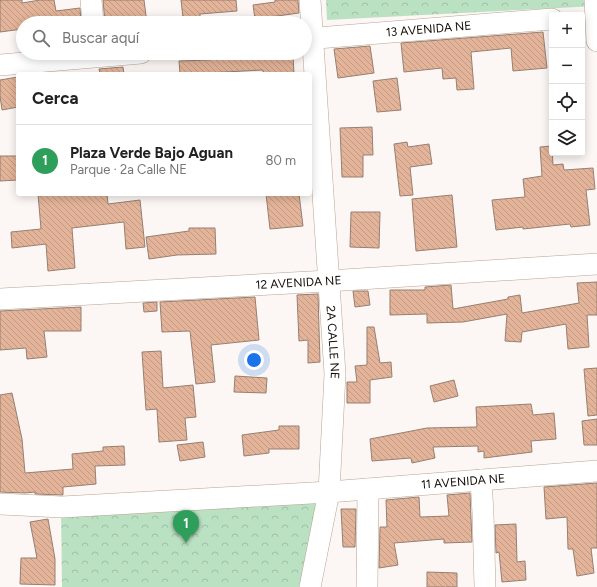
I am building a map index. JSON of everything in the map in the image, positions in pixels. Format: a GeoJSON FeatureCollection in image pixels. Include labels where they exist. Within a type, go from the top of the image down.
{"type":"FeatureCollection","features":[{"type":"Feature","properties":{"kind":"street"},"geometry":{"type":"LineString","coordinates":[[91,0],[92,16]]}},
{"type":"Feature","properties":{"kind":"street","name":"2A CALLE NE"},"geometry":{"type":"LineString","coordinates":[[310,0],[310,16]]}},
{"type":"Feature","properties":{"kind":"street"},"geometry":{"type":"LineString","coordinates":[[592,12],[597,41]]}},
{"type":"Feature","properties":{"kind":"street","name":"13 AVENIDA NE"},"geometry":{"type":"LineString","coordinates":[[312,39],[549,19]]}},
{"type":"Feature","properties":{"kind":"street"},"geometry":{"type":"LineString","coordinates":[[0,65],[47,60]]}},
{"type":"Feature","properties":{"kind":"street","name":"2A CALLE NE"},"geometry":{"type":"LineString","coordinates":[[311,60],[312,72]]}},
{"type":"Feature","properties":{"kind":"street","name":"2A CALLE NE"},"geometry":{"type":"LineString","coordinates":[[310,587],[329,492],[335,374],[312,77]]}},
{"type":"Feature","properties":{"kind":"street","name":"12 AVENIDA NE"},"geometry":{"type":"LineString","coordinates":[[0,299],[328,281],[597,264]]}},
{"type":"Feature","properties":{"kind":"street","name":"11 AVENIDA NE"},"geometry":{"type":"LineString","coordinates":[[0,504],[62,507],[329,492],[597,472]]}},
{"type":"Feature","properties":{"kind":"street"},"geometry":{"type":"LineString","coordinates":[[481,480],[485,587]]}},
{"type":"Feature","properties":{"kind":"street"},"geometry":{"type":"LineString","coordinates":[[367,587],[368,489]]}},
{"type":"Feature","properties":{"kind":"green space"},"geometry":{"type":"Polygon","coordinates":[[[326,0],[597,0],[597,6],[327,20],[326,0]]]}},
{"type":"Feature","properties":{"kind":"green space"},"geometry":{"type":"Polygon","coordinates":[[[322,491],[299,587],[62,587],[61,513],[322,491]]]}},
{"type":"Feature","properties":{"kind":"building"},"geometry":{"type":"Polygon","coordinates":[[[0,0],[22,0],[22,3],[40,0],[54,0],[56,11],[80,8],[81,16],[16,16],[16,30],[0,32],[0,0]]]}},
{"type":"Feature","properties":{"kind":"building"},"geometry":{"type":"Polygon","coordinates":[[[103,0],[144,0],[146,16],[104,16],[103,0]]]}},
{"type":"Feature","properties":{"kind":"building"},"geometry":{"type":"Polygon","coordinates":[[[181,0],[236,0],[237,11],[200,14],[200,16],[183,16],[181,0]]]}},
{"type":"Feature","properties":{"kind":"building"},"geometry":{"type":"Polygon","coordinates":[[[275,0],[298,0],[299,13],[277,16],[255,16],[253,5],[275,2],[275,0]]]}},
{"type":"Feature","properties":{"kind":"building"},"geometry":{"type":"Polygon","coordinates":[[[543,32],[547,68],[513,71],[511,48],[471,52],[474,89],[457,90],[456,78],[443,79],[442,68],[404,72],[401,43],[543,32]]]}},
{"type":"Feature","properties":{"kind":"building"},"geometry":{"type":"Polygon","coordinates":[[[370,46],[374,73],[338,78],[334,49],[370,46]]]}},
{"type":"Feature","properties":{"kind":"building"},"geometry":{"type":"Polygon","coordinates":[[[293,60],[294,72],[263,72],[263,70],[180,72],[179,61],[293,60]]]}},
{"type":"Feature","properties":{"kind":"building"},"geometry":{"type":"Polygon","coordinates":[[[123,67],[124,72],[100,72],[99,69],[123,67]]]}},
{"type":"Feature","properties":{"kind":"building"},"geometry":{"type":"Polygon","coordinates":[[[16,77],[16,107],[2,110],[0,80],[16,77]]]}},
{"type":"Feature","properties":{"kind":"building"},"geometry":{"type":"Polygon","coordinates":[[[397,78],[401,110],[377,112],[373,81],[397,78]]]}},
{"type":"Feature","properties":{"kind":"building"},"geometry":{"type":"Polygon","coordinates":[[[372,127],[373,155],[363,155],[363,177],[342,177],[340,128],[372,127]]]}},
{"type":"Feature","properties":{"kind":"building"},"geometry":{"type":"Polygon","coordinates":[[[407,142],[408,147],[429,144],[432,164],[410,167],[413,195],[400,196],[394,144],[407,142]]]}},
{"type":"Feature","properties":{"kind":"building"},"geometry":{"type":"Polygon","coordinates":[[[549,146],[549,156],[553,156],[553,165],[563,164],[564,170],[593,168],[595,189],[586,190],[590,225],[571,227],[570,224],[496,230],[492,200],[525,197],[523,179],[542,176],[540,147],[549,146]]]}},
{"type":"Feature","properties":{"kind":"building"},"geometry":{"type":"Polygon","coordinates":[[[0,156],[16,156],[16,180],[0,181],[0,156]]]}},
{"type":"Feature","properties":{"kind":"building"},"geometry":{"type":"Polygon","coordinates":[[[452,195],[457,247],[416,251],[412,199],[452,195]]]}},
{"type":"Feature","properties":{"kind":"building"},"geometry":{"type":"Polygon","coordinates":[[[38,196],[107,196],[108,204],[140,200],[145,247],[126,249],[124,222],[72,228],[75,268],[48,271],[46,244],[12,248],[11,232],[41,229],[38,196]]]}},
{"type":"Feature","properties":{"kind":"building"},"geometry":{"type":"Polygon","coordinates":[[[266,196],[299,196],[303,226],[270,229],[266,196]]]}},
{"type":"Feature","properties":{"kind":"building"},"geometry":{"type":"Polygon","coordinates":[[[351,212],[380,212],[379,248],[350,247],[351,212]]]}},
{"type":"Feature","properties":{"kind":"building"},"geometry":{"type":"Polygon","coordinates":[[[189,228],[215,228],[216,254],[177,255],[149,259],[146,237],[189,231],[189,228]]]}},
{"type":"Feature","properties":{"kind":"building"},"geometry":{"type":"Polygon","coordinates":[[[597,282],[597,315],[587,315],[589,347],[568,349],[566,324],[522,332],[521,342],[505,341],[507,314],[463,322],[427,323],[427,314],[390,315],[390,290],[425,290],[425,287],[451,285],[453,309],[508,299],[508,297],[520,295],[522,313],[579,303],[577,283],[597,282]]]}},
{"type":"Feature","properties":{"kind":"building"},"geometry":{"type":"Polygon","coordinates":[[[353,291],[368,291],[370,305],[355,307],[353,291]]]}},
{"type":"Feature","properties":{"kind":"building"},"geometry":{"type":"Polygon","coordinates":[[[318,294],[320,362],[308,363],[308,340],[299,341],[297,295],[318,294]]]}},
{"type":"Feature","properties":{"kind":"building"},"geometry":{"type":"Polygon","coordinates":[[[255,297],[259,340],[211,345],[215,382],[196,384],[190,331],[162,332],[160,302],[255,297]]]}},
{"type":"Feature","properties":{"kind":"building"},"geometry":{"type":"Polygon","coordinates":[[[157,302],[157,311],[144,312],[143,303],[157,302]]]}},
{"type":"Feature","properties":{"kind":"building"},"geometry":{"type":"Polygon","coordinates":[[[81,307],[81,331],[44,331],[47,357],[27,359],[26,348],[0,350],[0,311],[81,307]]]}},
{"type":"Feature","properties":{"kind":"building"},"geometry":{"type":"Polygon","coordinates":[[[367,327],[374,327],[380,363],[391,362],[392,377],[370,380],[370,403],[347,403],[347,382],[357,382],[355,366],[367,365],[367,327]]]}},
{"type":"Feature","properties":{"kind":"building"},"geometry":{"type":"Polygon","coordinates":[[[161,351],[163,388],[193,385],[196,417],[185,418],[187,440],[159,442],[157,409],[146,410],[142,352],[161,351]]]}},
{"type":"Feature","properties":{"kind":"building"},"geometry":{"type":"Polygon","coordinates":[[[597,368],[597,415],[588,416],[584,369],[597,368]]]}},
{"type":"Feature","properties":{"kind":"building"},"geometry":{"type":"Polygon","coordinates":[[[235,376],[267,378],[266,393],[234,392],[235,376]]]}},
{"type":"Feature","properties":{"kind":"building"},"geometry":{"type":"Polygon","coordinates":[[[454,380],[458,396],[434,402],[430,386],[454,380]]]}},
{"type":"Feature","properties":{"kind":"building"},"geometry":{"type":"Polygon","coordinates":[[[12,393],[22,439],[25,473],[73,469],[72,454],[103,451],[103,447],[124,446],[125,465],[95,466],[96,484],[63,487],[63,495],[35,494],[35,492],[0,492],[0,395],[12,393]]]}},
{"type":"Feature","properties":{"kind":"building"},"geometry":{"type":"Polygon","coordinates":[[[531,404],[533,415],[554,413],[556,439],[531,441],[532,452],[484,458],[484,451],[478,452],[478,446],[433,447],[435,458],[412,463],[411,458],[372,461],[370,439],[427,428],[477,427],[476,407],[531,404]]]}},
{"type":"Feature","properties":{"kind":"building"},"geometry":{"type":"Polygon","coordinates":[[[597,419],[597,445],[584,445],[582,421],[597,419]]]}},
{"type":"Feature","properties":{"kind":"building"},"geometry":{"type":"Polygon","coordinates":[[[279,426],[299,426],[299,449],[269,449],[269,453],[244,456],[242,435],[279,430],[279,426]]]}},
{"type":"Feature","properties":{"kind":"building"},"geometry":{"type":"Polygon","coordinates":[[[203,442],[205,457],[180,461],[177,445],[203,442]]]}},
{"type":"Feature","properties":{"kind":"building"},"geometry":{"type":"Polygon","coordinates":[[[597,483],[597,548],[591,548],[594,573],[577,576],[573,549],[568,549],[567,517],[546,519],[544,487],[597,483]]]}},
{"type":"Feature","properties":{"kind":"building"},"geometry":{"type":"Polygon","coordinates":[[[470,493],[472,542],[444,543],[444,539],[394,543],[398,565],[379,568],[380,527],[387,527],[386,500],[419,497],[420,517],[449,516],[447,495],[470,493]]]}},
{"type":"Feature","properties":{"kind":"building"},"geometry":{"type":"Polygon","coordinates":[[[341,509],[356,509],[355,547],[343,547],[341,509]]]}},
{"type":"Feature","properties":{"kind":"building"},"geometry":{"type":"Polygon","coordinates":[[[48,519],[55,559],[55,585],[20,584],[21,558],[37,558],[30,522],[48,519]]]}},
{"type":"Feature","properties":{"kind":"building"},"geometry":{"type":"Polygon","coordinates":[[[516,524],[517,562],[525,561],[526,580],[502,582],[499,552],[496,553],[495,525],[516,524]]]}},
{"type":"Feature","properties":{"kind":"building"},"geometry":{"type":"Polygon","coordinates":[[[427,572],[457,573],[457,587],[427,587],[427,572]]]}},
{"type":"Feature","properties":{"kind":"place","name":"Plaza Verde Bajo Aguan"},"geometry":{"type":"Point","coordinates":[186,543]}}]}
